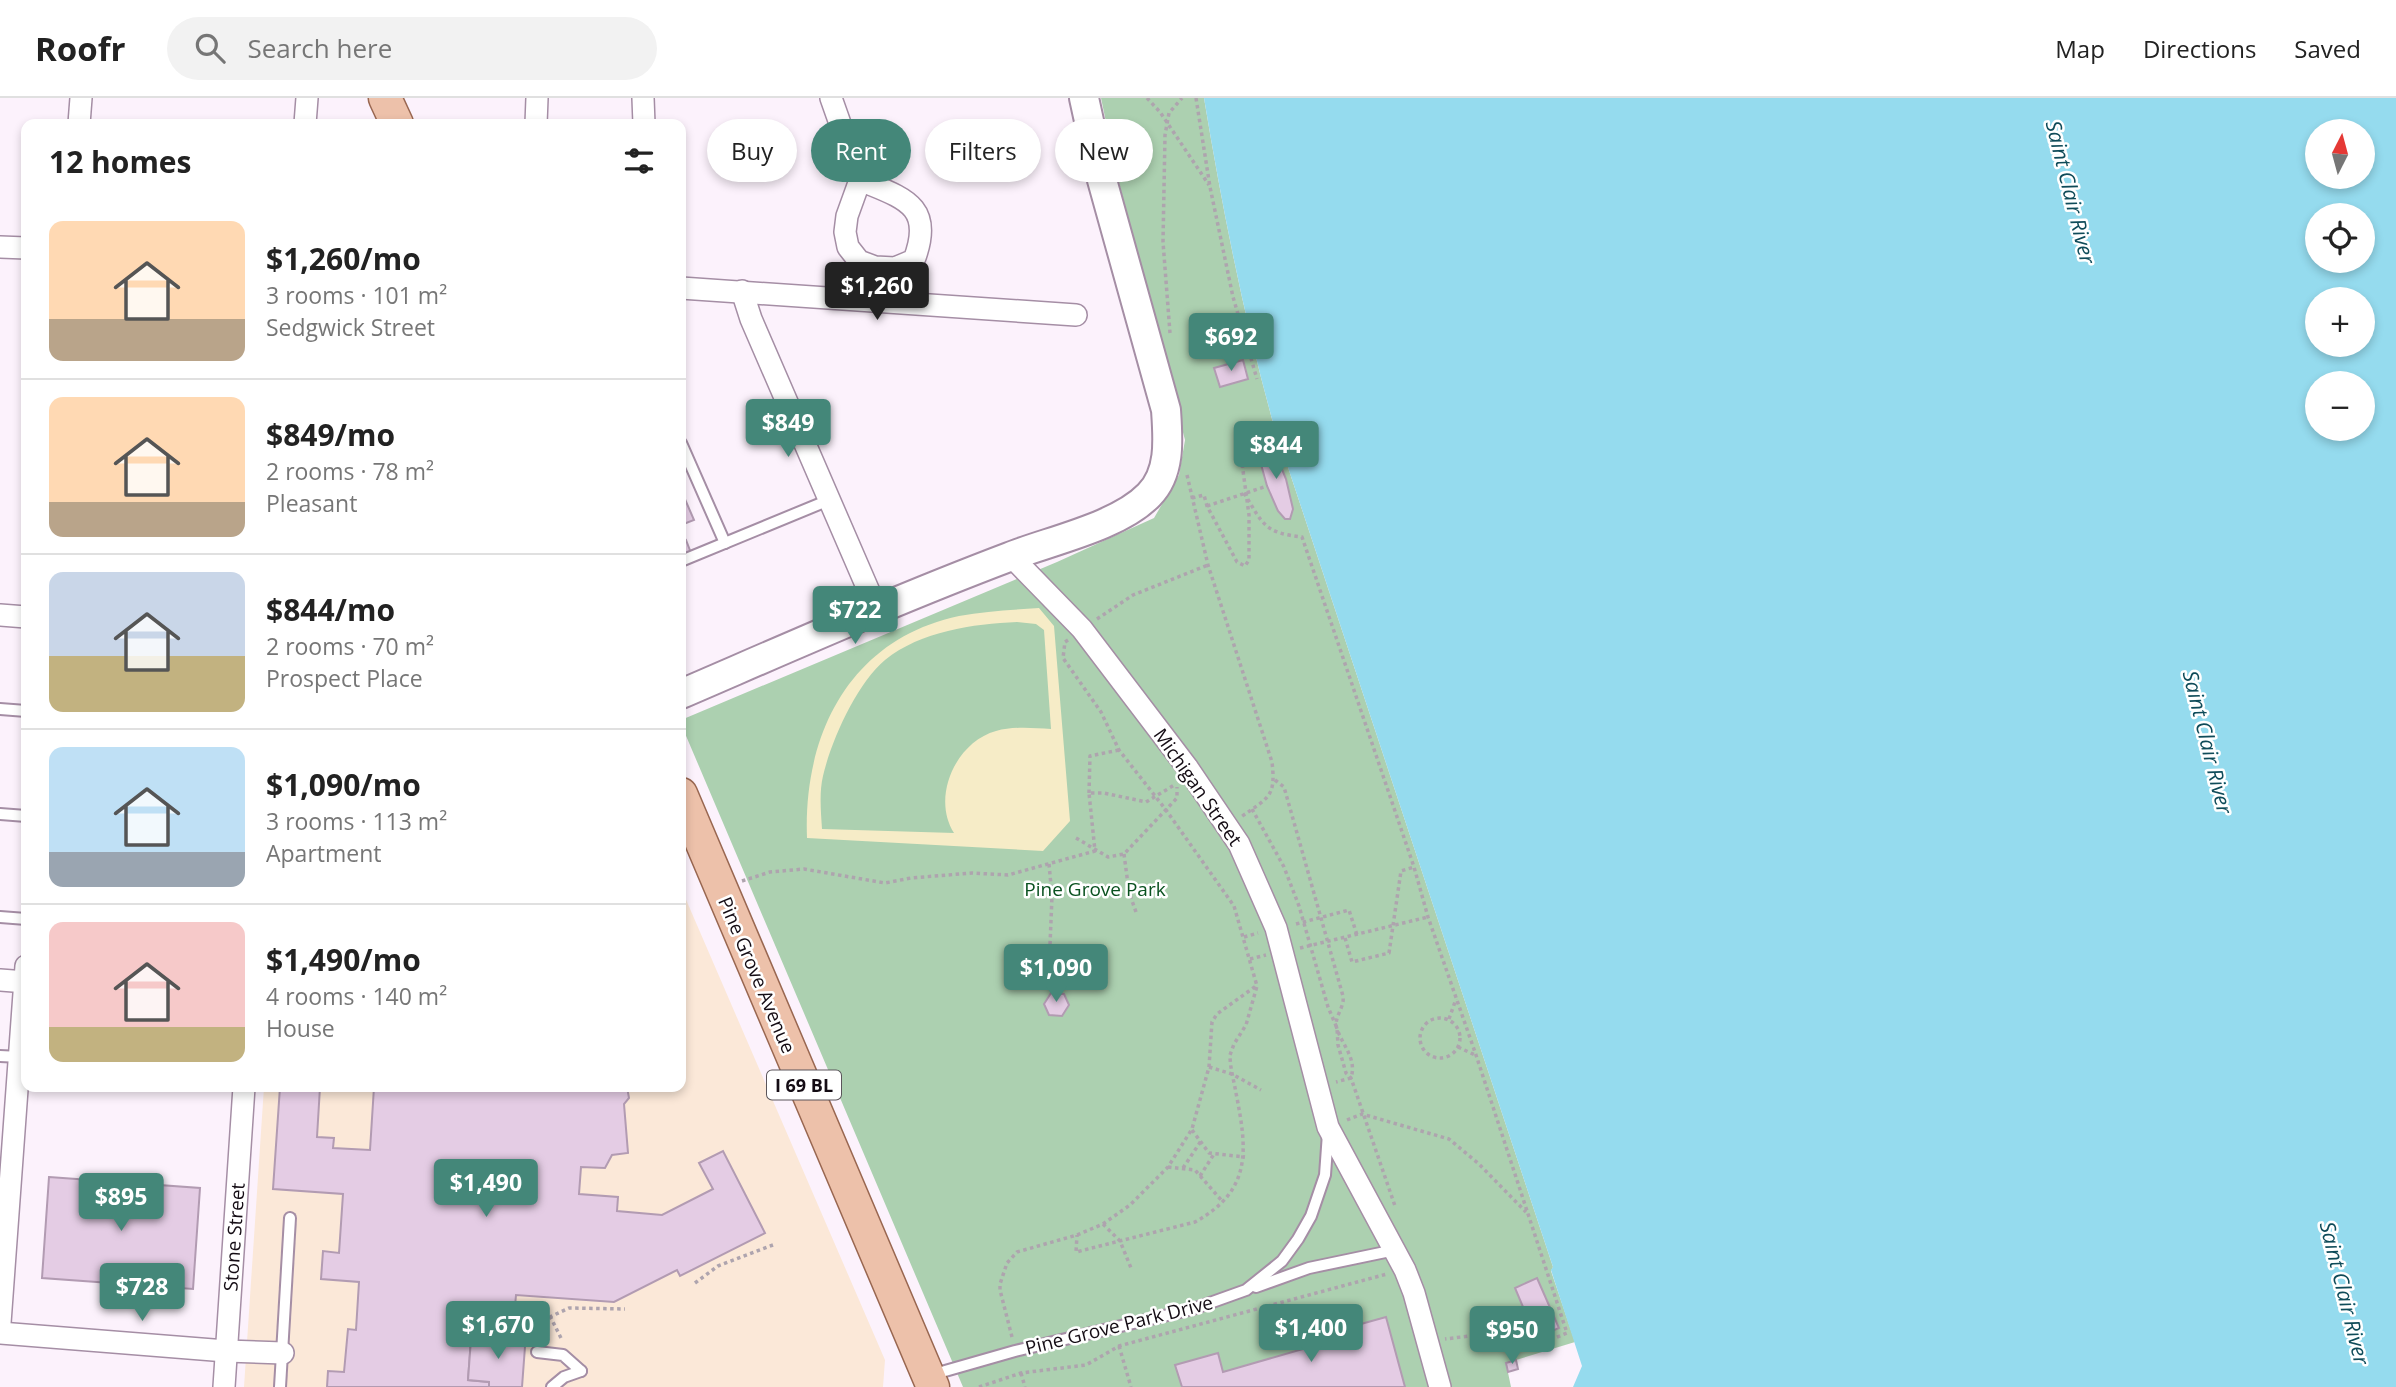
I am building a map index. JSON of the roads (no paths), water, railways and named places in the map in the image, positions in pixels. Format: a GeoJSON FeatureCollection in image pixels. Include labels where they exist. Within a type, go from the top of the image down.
{"type":"FeatureCollection","features":[{"type":"Feature","properties":{"kind":"main road"},"geometry":{"type":"LineString","coordinates":[[386,98],[395,119]]}},
{"type":"Feature","properties":{"kind":"main road","name":"Pine Grove Avenue"},"geometry":{"type":"LineString","coordinates":[[686,806],[928,1383]]}},
{"type":"Feature","properties":{"kind":"street"},"geometry":{"type":"LineString","coordinates":[[79,119],[81,98]]}},
{"type":"Feature","properties":{"kind":"street"},"geometry":{"type":"LineString","coordinates":[[305,119],[307,98]]}},
{"type":"Feature","properties":{"kind":"street"},"geometry":{"type":"LineString","coordinates":[[536,119],[537,98]]}},
{"type":"Feature","properties":{"kind":"street"},"geometry":{"type":"LineString","coordinates":[[831,98],[838,119]]}},
{"type":"Feature","properties":{"kind":"street"},"geometry":{"type":"LineString","coordinates":[[686,692],[1011,556],[1078,534],[1127,511],[1146,498],[1176,466],[1168,438],[1166,410],[1102,180],[1084,98]]}},
{"type":"Feature","properties":{"kind":"street"},"geometry":{"type":"LineString","coordinates":[[0,247],[21,248]]}},
{"type":"Feature","properties":{"kind":"street"},"geometry":{"type":"LineString","coordinates":[[686,288],[1076,315]]}},
{"type":"Feature","properties":{"kind":"street"},"geometry":{"type":"LineString","coordinates":[[742,291],[751,318],[877,610]]}},
{"type":"Feature","properties":{"kind":"street","name":"Michigan Street"},"geometry":{"type":"LineString","coordinates":[[1011,556],[1082,629],[1182,775],[1239,844],[1256,878],[1283,952],[1328,1126],[1405,1270],[1440,1387]]}},
{"type":"Feature","properties":{"kind":"street"},"geometry":{"type":"LineString","coordinates":[[0,615],[21,617]]}},
{"type":"Feature","properties":{"kind":"street"},"geometry":{"type":"LineString","coordinates":[[0,980],[21,978]]}},
{"type":"Feature","properties":{"kind":"street"},"geometry":{"type":"LineString","coordinates":[[0,1323],[10,1056],[21,1002]]}},
{"type":"Feature","properties":{"kind":"street","name":"Stone Street"},"geometry":{"type":"LineString","coordinates":[[224,1387],[244,1092]]}},
{"type":"Feature","properties":{"kind":"street"},"geometry":{"type":"LineString","coordinates":[[0,1333],[283,1353]]}},
{"type":"Feature","properties":{"kind":"lane"},"geometry":{"type":"LineString","coordinates":[[686,466],[724,543]]}},
{"type":"Feature","properties":{"kind":"lane"},"geometry":{"type":"LineString","coordinates":[[686,559],[829,500]]}},
{"type":"Feature","properties":{"kind":"lane"},"geometry":{"type":"LineString","coordinates":[[0,709],[21,711]]}},
{"type":"Feature","properties":{"kind":"lane"},"geometry":{"type":"LineString","coordinates":[[0,814],[21,816]]}},
{"type":"Feature","properties":{"kind":"lane"},"geometry":{"type":"LineString","coordinates":[[0,917],[21,919]]}},
{"type":"Feature","properties":{"kind":"lane","name":"Pine Grove Park Drive"},"geometry":{"type":"LineString","coordinates":[[928,1383],[1015,1351],[1193,1309],[1246,1290],[1282,1261],[1311,1216],[1325,1175],[1328,1126]]}},
{"type":"Feature","properties":{"kind":"lane"},"geometry":{"type":"LineString","coordinates":[[280,1387],[290,1217]]}},
{"type":"Feature","properties":{"kind":"lane"},"geometry":{"type":"LineString","coordinates":[[1246,1290],[1309,1268],[1395,1251]]}},
{"type":"Feature","properties":{"kind":"lane"},"geometry":{"type":"LineString","coordinates":[[537,1352],[563,1355],[582,1371],[564,1377],[552,1387]]}},
{"type":"Feature","properties":{"kind":"water","name":"Saint Clair River"},"geometry":{"type":"Polygon","coordinates":[[[1204,98],[2396,98],[2396,1387],[1573,1387],[1582,1366],[1551,1270],[1553,1267],[1272,419],[1242,299],[1204,98]]]}},
{"type":"Feature","properties":{"kind":"park label","name":"Pine Grove Park"},"geometry":{"type":"Point","coordinates":[1095,889]}}]}
